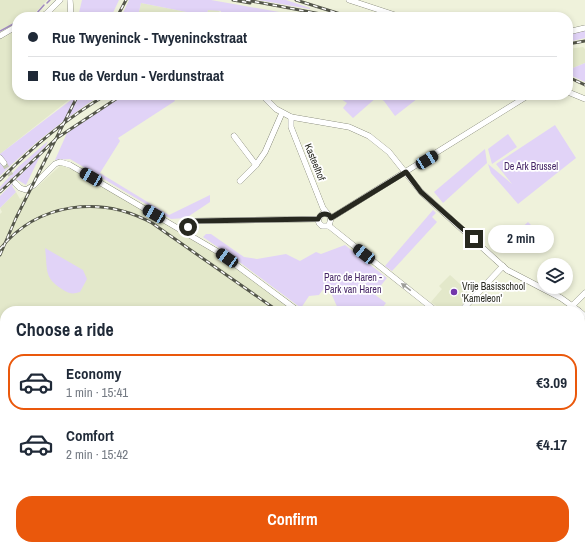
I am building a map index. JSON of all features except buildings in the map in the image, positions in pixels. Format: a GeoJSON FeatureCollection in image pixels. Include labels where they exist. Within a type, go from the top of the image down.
{"type":"FeatureCollection","features":[{"type":"Feature","properties":{"kind":"street"},"geometry":{"type":"LineString","coordinates":[[48,12],[60,0]]}},
{"type":"Feature","properties":{"kind":"street"},"geometry":{"type":"LineString","coordinates":[[70,0],[71,12]]}},
{"type":"Feature","properties":{"kind":"street"},"geometry":{"type":"LineString","coordinates":[[348,0],[385,12]]}},
{"type":"Feature","properties":{"kind":"street"},"geometry":{"type":"LineString","coordinates":[[573,31],[585,28]]}},
{"type":"Feature","properties":{"kind":"street"},"geometry":{"type":"LineString","coordinates":[[0,36],[12,29]]}},
{"type":"Feature","properties":{"kind":"street"},"geometry":{"type":"LineString","coordinates":[[573,94],[585,99]]}},
{"type":"Feature","properties":{"kind":"street"},"geometry":{"type":"LineString","coordinates":[[266,100],[282,113],[291,117],[340,125],[360,131],[376,141],[389,152],[421,192],[507,270],[546,290],[572,306],[585,292]]}},
{"type":"Feature","properties":{"kind":"street"},"geometry":{"type":"LineString","coordinates":[[329,226],[331,218],[521,100]]}},
{"type":"Feature","properties":{"kind":"street"},"geometry":{"type":"LineString","coordinates":[[240,181],[256,166],[282,113]]}},
{"type":"Feature","properties":{"kind":"street","name":"Kasteelhof"},"geometry":{"type":"LineString","coordinates":[[291,117],[291,127],[326,214]]}},
{"type":"Feature","properties":{"kind":"street"},"geometry":{"type":"LineString","coordinates":[[234,136],[256,166]]}},
{"type":"Feature","properties":{"kind":"street"},"geometry":{"type":"LineString","coordinates":[[15,182],[20,188],[26,190],[55,164],[65,163],[224,256],[291,306]]}},
{"type":"Feature","properties":{"kind":"street"},"geometry":{"type":"LineString","coordinates":[[318,219],[322,214],[326,214],[331,218]]}},
{"type":"Feature","properties":{"kind":"street"},"geometry":{"type":"LineString","coordinates":[[185,232],[191,222],[195,221],[318,219]]}},
{"type":"Feature","properties":{"kind":"street"},"geometry":{"type":"LineString","coordinates":[[318,219],[320,225],[324,227],[329,226],[430,306]]}},
{"type":"Feature","properties":{"kind":"street"},"geometry":{"type":"LineString","coordinates":[[466,306],[503,266]]}},
{"type":"Feature","properties":{"kind":"shaded area"},"geometry":{"type":"Polygon","coordinates":[[[0,0],[47,0],[36,12],[12,12],[12,24],[0,30],[0,0]]]}},
{"type":"Feature","properties":{"kind":"shaded area"},"geometry":{"type":"Polygon","coordinates":[[[141,3],[187,12],[139,12],[141,3]]]}},
{"type":"Feature","properties":{"kind":"shaded area"},"geometry":{"type":"Polygon","coordinates":[[[208,9],[216,9],[220,12],[207,12],[208,9]]]}},
{"type":"Feature","properties":{"kind":"shaded area"},"geometry":{"type":"Polygon","coordinates":[[[12,33],[12,100],[69,100],[0,154],[0,40],[12,33]]]}},
{"type":"Feature","properties":{"kind":"shaded area"},"geometry":{"type":"Polygon","coordinates":[[[583,47],[585,49],[585,63],[573,68],[573,48],[583,47]]]}},
{"type":"Feature","properties":{"kind":"shaded area"},"geometry":{"type":"Polygon","coordinates":[[[61,165],[79,173],[219,256],[287,306],[0,306],[0,214],[2,212],[0,208],[16,192],[20,199],[37,187],[61,165]]]}},
{"type":"Feature","properties":{"kind":"shaded area","name":"Vrije Basisschool 'Kameleon'"},"geometry":{"type":"Polygon","coordinates":[[[450,275],[471,294],[460,306],[436,306],[431,302],[442,289],[439,286],[450,275]]]}},
{"type":"Feature","properties":{"kind":"green space"},"geometry":{"type":"Polygon","coordinates":[[[82,0],[119,0],[113,12],[79,12],[82,0]]]}},
{"type":"Feature","properties":{"kind":"green space"},"geometry":{"type":"Polygon","coordinates":[[[129,0],[211,0],[279,12],[221,12],[208,10],[207,12],[187,12],[141,3],[139,12],[123,12],[129,0]]]}},
{"type":"Feature","properties":{"kind":"green space"},"geometry":{"type":"Polygon","coordinates":[[[258,0],[286,0],[310,9],[258,0]]]}},
{"type":"Feature","properties":{"kind":"green space"},"geometry":{"type":"Polygon","coordinates":[[[585,29],[585,38],[573,41],[573,33],[585,29]]]}},
{"type":"Feature","properties":{"kind":"green space"},"geometry":{"type":"Polygon","coordinates":[[[585,63],[585,82],[573,76],[573,68],[585,63]]]}},
{"type":"Feature","properties":{"kind":"green space"},"geometry":{"type":"Polygon","coordinates":[[[71,100],[94,100],[48,133],[0,176],[0,154],[71,100]]]}},
{"type":"Feature","properties":{"kind":"green space"},"geometry":{"type":"Polygon","coordinates":[[[116,100],[174,100],[175,101],[118,138],[120,141],[100,173],[169,215],[210,195],[210,202],[186,218],[171,219],[70,159],[55,160],[67,133],[116,100]]]}},
{"type":"Feature","properties":{"kind":"green space"},"geometry":{"type":"Polygon","coordinates":[[[342,100],[374,100],[353,118],[343,108],[347,103],[342,100]]]}},
{"type":"Feature","properties":{"kind":"green space"},"geometry":{"type":"Polygon","coordinates":[[[382,100],[416,100],[395,116],[382,100]]]}},
{"type":"Feature","properties":{"kind":"green space","name":"De Ark Brussel"},"geometry":{"type":"Polygon","coordinates":[[[555,125],[576,158],[518,204],[491,173],[488,164],[512,184],[496,164],[555,125]]]}},
{"type":"Feature","properties":{"kind":"green space"},"geometry":{"type":"Polygon","coordinates":[[[508,134],[517,147],[492,164],[488,149],[508,134]]]}},
{"type":"Feature","properties":{"kind":"green space"},"geometry":{"type":"Polygon","coordinates":[[[48,141],[45,147],[0,190],[0,187],[18,167],[48,141]]]}},
{"type":"Feature","properties":{"kind":"green space"},"geometry":{"type":"Polygon","coordinates":[[[485,149],[487,163],[443,203],[434,192],[485,149]]]}},
{"type":"Feature","properties":{"kind":"green space"},"geometry":{"type":"Polygon","coordinates":[[[41,154],[26,185],[18,180],[12,186],[16,192],[0,208],[0,196],[41,154]]]}},
{"type":"Feature","properties":{"kind":"green space"},"geometry":{"type":"Polygon","coordinates":[[[433,210],[436,213],[432,217],[437,222],[392,271],[385,266],[433,210]]]}},
{"type":"Feature","properties":{"kind":"green space"},"geometry":{"type":"Polygon","coordinates":[[[528,222],[539,233],[520,250],[509,239],[528,222]]]}},
{"type":"Feature","properties":{"kind":"green space","name":"Parc de Haren - Park van Haren"},"geometry":{"type":"Polygon","coordinates":[[[206,234],[211,234],[244,257],[257,259],[286,254],[300,261],[316,252],[321,254],[345,245],[387,278],[374,294],[386,303],[384,306],[337,306],[327,284],[319,295],[309,296],[302,306],[298,306],[203,237],[206,234]]]}},
{"type":"Feature","properties":{"kind":"green space"},"geometry":{"type":"Polygon","coordinates":[[[45,248],[83,270],[87,279],[80,292],[69,293],[53,282],[48,273],[45,248]]]}},
{"type":"Feature","properties":{"kind":"waterway"},"geometry":{"type":"LineString","coordinates":[[47,3],[50,0]]}},
{"type":"Feature","properties":{"kind":"waterway"},"geometry":{"type":"LineString","coordinates":[[38,12],[44,5]]}},
{"type":"Feature","properties":{"kind":"waterway"},"geometry":{"type":"LineString","coordinates":[[0,31],[12,25]]}},
{"type":"Feature","properties":{"kind":"tunnel"},"geometry":{"type":"LineString","coordinates":[[4,163],[15,183]]}},
{"type":"Feature","properties":{"kind":"railway"},"geometry":{"type":"LineString","coordinates":[[120,12],[126,0]]}},
{"type":"Feature","properties":{"kind":"railway"},"geometry":{"type":"LineString","coordinates":[[233,0],[250,3]]}},
{"type":"Feature","properties":{"kind":"railway"},"geometry":{"type":"LineString","coordinates":[[246,0],[310,12]]}},
{"type":"Feature","properties":{"kind":"railway"},"geometry":{"type":"LineString","coordinates":[[296,0],[334,12]]}},
{"type":"Feature","properties":{"kind":"railway"},"geometry":{"type":"LineString","coordinates":[[573,43],[585,41]]}},
{"type":"Feature","properties":{"kind":"railway"},"geometry":{"type":"LineString","coordinates":[[573,79],[585,85]]}},
{"type":"Feature","properties":{"kind":"railway"},"geometry":{"type":"LineString","coordinates":[[0,255],[16,218],[75,100]]}},
{"type":"Feature","properties":{"kind":"railway"},"geometry":{"type":"LineString","coordinates":[[0,180],[50,134],[77,113],[98,100]]}},
{"type":"Feature","properties":{"kind":"railway"},"geometry":{"type":"LineString","coordinates":[[0,192],[57,138],[114,100]]}},
{"type":"Feature","properties":{"kind":"railway"},"geometry":{"type":"LineString","coordinates":[[0,249],[15,233],[33,221],[51,213],[71,208],[92,207],[112,209],[132,214],[152,223],[271,306]]}},
{"type":"Feature","properties":{"kind":"place","name":"Vrije Basisschool 'Kameleon'"},"geometry":{"type":"Point","coordinates":[454,292]}},
{"type":"Feature","properties":{"kind":"route"},"geometry":{"type":"LineString","coordinates":[[188,227],[191,222],[195,221],[318,219],[322,214],[329,215],[331,218],[337,216],[406,172],[421,192],[474,239]]}}]}
